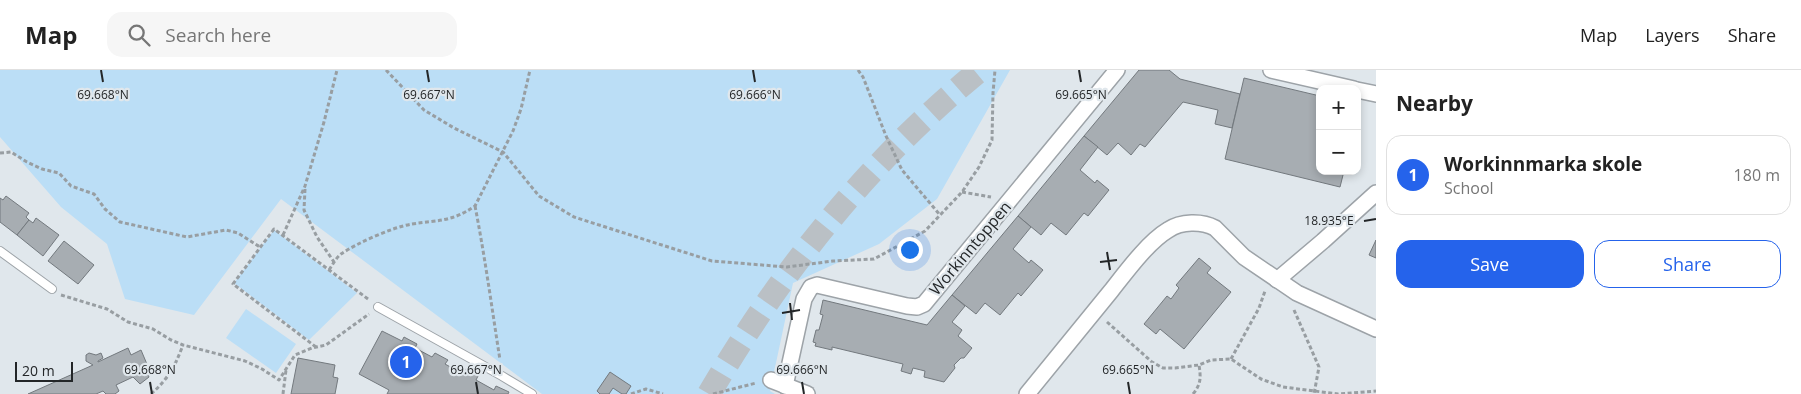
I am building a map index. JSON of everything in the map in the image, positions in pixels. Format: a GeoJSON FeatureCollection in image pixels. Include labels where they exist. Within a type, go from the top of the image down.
{"type":"FeatureCollection","features":[{"type":"Feature","properties":{"kind":"street","name":"Workinntoppen"},"geometry":{"type":"LineString","coordinates":[[785,386],[804,299],[811,287],[817,285],[907,306],[924,304],[1117,70]]}},
{"type":"Feature","properties":{"kind":"street"},"geometry":{"type":"LineString","coordinates":[[1270,70],[1337,85]]}},
{"type":"Feature","properties":{"kind":"street"},"geometry":{"type":"LineString","coordinates":[[1361,90],[1376,94]]}},
{"type":"Feature","properties":{"kind":"street"},"geometry":{"type":"LineString","coordinates":[[1277,280],[1375,196]]}},
{"type":"Feature","properties":{"kind":"street"},"geometry":{"type":"LineString","coordinates":[[1027,394],[1140,255],[1168,230],[1178,226],[1200,223],[1215,228],[1244,257],[1277,280],[1297,292],[1376,329]]}},
{"type":"Feature","properties":{"kind":"street"},"geometry":{"type":"LineString","coordinates":[[771,380],[807,394]]}},
{"type":"Feature","properties":{"kind":"lane"},"geometry":{"type":"LineString","coordinates":[[0,251],[52,289]]}},
{"type":"Feature","properties":{"kind":"lane"},"geometry":{"type":"LineString","coordinates":[[378,307],[532,394]]}},
{"type":"Feature","properties":{"kind":"path"},"geometry":{"type":"LineString","coordinates":[[283,235],[305,186],[337,70]]}},
{"type":"Feature","properties":{"kind":"path"},"geometry":{"type":"LineString","coordinates":[[386,70],[424,110],[454,128],[503,152],[539,196],[574,217],[712,261],[787,267],[832,261],[874,259],[925,231],[962,192],[992,140],[995,70]]}},
{"type":"Feature","properties":{"kind":"path"},"geometry":{"type":"LineString","coordinates":[[330,270],[340,255],[394,228],[447,220],[465,213],[475,206],[503,152],[521,109],[530,70]]}},
{"type":"Feature","properties":{"kind":"path"},"geometry":{"type":"LineString","coordinates":[[858,70],[863,77],[886,136],[902,170],[940,215]]}},
{"type":"Feature","properties":{"kind":"path"},"geometry":{"type":"LineString","coordinates":[[0,154],[11,152],[42,169],[59,173],[71,186],[94,194],[105,209],[120,222],[187,237],[226,230],[238,233],[260,247]]}},
{"type":"Feature","properties":{"kind":"path"},"geometry":{"type":"LineString","coordinates":[[305,186],[304,210],[317,237],[334,262]]}},
{"type":"Feature","properties":{"kind":"path"},"geometry":{"type":"LineString","coordinates":[[962,192],[1009,201]]}},
{"type":"Feature","properties":{"kind":"path"},"geometry":{"type":"LineString","coordinates":[[475,206],[486,264],[502,376]]}},
{"type":"Feature","properties":{"kind":"path"},"geometry":{"type":"LineString","coordinates":[[52,289],[59,294],[107,309],[128,322],[153,329],[170,340],[183,345],[244,361],[262,369],[279,380],[295,354],[316,347],[326,346],[378,307],[274,229],[233,284],[316,347]]}},
{"type":"Feature","properties":{"kind":"path"},"geometry":{"type":"LineString","coordinates":[[1231,359],[1277,280]]}},
{"type":"Feature","properties":{"kind":"path"},"geometry":{"type":"LineString","coordinates":[[1277,280],[1319,367],[1315,393]]}},
{"type":"Feature","properties":{"kind":"path"},"geometry":{"type":"LineString","coordinates":[[1095,310],[1152,362],[1163,368],[1199,365],[1211,360],[1231,359],[1261,378],[1282,387],[1315,393],[1338,394],[1376,391]]}},
{"type":"Feature","properties":{"kind":"path"},"geometry":{"type":"LineString","coordinates":[[151,394],[167,379],[175,366],[183,345]]}},
{"type":"Feature","properties":{"kind":"path"},"geometry":{"type":"LineString","coordinates":[[1193,394],[1199,387],[1201,380],[1199,365]]}},
{"type":"Feature","properties":{"kind":"path"},"geometry":{"type":"LineString","coordinates":[[283,394],[287,368]]}},
{"type":"Feature","properties":{"kind":"path"},"geometry":{"type":"LineString","coordinates":[[713,394],[771,380]]}},
{"type":"Feature","properties":{"kind":"path"},"geometry":{"type":"LineString","coordinates":[[631,394],[646,389],[663,394]]}},
{"type":"Feature","properties":{"kind":"shaded area"},"geometry":{"type":"Polygon","coordinates":[[[0,70],[1010,70],[937,199],[879,244],[793,283],[770,391],[775,394],[542,394],[281,199],[194,315],[125,299],[107,244],[61,207],[0,137],[0,70]]]}},
{"type":"Feature","properties":{"kind":"shaded area"},"geometry":{"type":"Polygon","coordinates":[[[274,230],[357,293],[309,340],[234,283],[274,230]]]}},
{"type":"Feature","properties":{"kind":"shaded area"},"geometry":{"type":"Polygon","coordinates":[[[246,309],[296,344],[276,373],[226,338],[246,309]]]}},
{"type":"Feature","properties":{"kind":"building"},"geometry":{"type":"Polygon","coordinates":[[[1139,70],[1169,70],[1180,79],[1240,94],[1232,128],[1215,124],[1218,110],[1183,102],[1145,147],[1140,144],[1131,155],[1118,143],[1107,155],[1084,136],[1139,70]]]}},
{"type":"Feature","properties":{"kind":"building"},"geometry":{"type":"Polygon","coordinates":[[[1244,78],[1316,95],[1316,175],[1343,175],[1340,187],[1225,159],[1244,78]]]}},
{"type":"Feature","properties":{"kind":"building"},"geometry":{"type":"Polygon","coordinates":[[[1084,136],[1098,147],[1080,170],[1095,183],[1097,180],[1109,190],[1088,216],[1084,213],[1066,235],[1051,223],[1041,235],[1018,216],[1084,136]]]}},
{"type":"Feature","properties":{"kind":"building"},"geometry":{"type":"Polygon","coordinates":[[[6,196],[29,213],[26,217],[29,220],[17,235],[0,222],[0,198],[3,200],[6,196]]]}},
{"type":"Feature","properties":{"kind":"building"},"geometry":{"type":"Polygon","coordinates":[[[1018,216],[1031,227],[1013,249],[1029,263],[1031,260],[1043,270],[1021,296],[1018,293],[1000,315],[985,303],[976,314],[952,295],[1018,216]]]}},
{"type":"Feature","properties":{"kind":"building"},"geometry":{"type":"Polygon","coordinates":[[[36,218],[59,235],[43,256],[17,235],[29,220],[33,223],[36,218]]]}},
{"type":"Feature","properties":{"kind":"building"},"geometry":{"type":"Polygon","coordinates":[[[1376,240],[1376,258],[1369,255],[1376,240]]]}},
{"type":"Feature","properties":{"kind":"building"},"geometry":{"type":"Polygon","coordinates":[[[64,241],[94,265],[78,284],[48,261],[64,241]]]}},
{"type":"Feature","properties":{"kind":"building"},"geometry":{"type":"Polygon","coordinates":[[[1199,258],[1211,268],[1207,273],[1231,292],[1184,349],[1160,329],[1156,334],[1144,324],[1167,296],[1171,299],[1179,288],[1176,285],[1199,258]]]}},
{"type":"Feature","properties":{"kind":"building"},"geometry":{"type":"Polygon","coordinates":[[[952,295],[965,306],[952,322],[962,330],[958,336],[972,348],[964,358],[961,358],[954,365],[955,368],[944,382],[924,377],[925,371],[913,368],[911,374],[901,371],[903,364],[832,347],[832,350],[815,346],[816,343],[813,342],[823,315],[820,314],[823,300],[927,325],[952,295]]]}},
{"type":"Feature","properties":{"kind":"building"},"geometry":{"type":"Polygon","coordinates":[[[382,331],[402,341],[404,337],[417,344],[415,348],[432,357],[435,353],[448,360],[445,364],[463,374],[465,369],[478,376],[476,380],[494,390],[496,386],[509,392],[508,394],[387,394],[389,390],[359,374],[382,331]]]}},
{"type":"Feature","properties":{"kind":"building"},"geometry":{"type":"Polygon","coordinates":[[[128,348],[131,355],[141,350],[149,369],[146,371],[149,377],[140,384],[133,377],[116,385],[119,391],[115,394],[106,394],[103,391],[96,394],[28,394],[93,365],[86,361],[86,355],[89,353],[96,355],[101,353],[103,358],[98,362],[128,348]]]}},
{"type":"Feature","properties":{"kind":"building"},"geometry":{"type":"Polygon","coordinates":[[[298,358],[335,365],[333,377],[338,378],[335,394],[291,394],[298,358]]]}},
{"type":"Feature","properties":{"kind":"building"},"geometry":{"type":"Polygon","coordinates":[[[610,372],[631,386],[626,394],[622,394],[613,388],[609,394],[600,394],[597,391],[610,372]]]}},
{"type":"Feature","properties":{"kind":"tunnel"},"geometry":{"type":"LineString","coordinates":[[709,394],[766,304],[830,220],[864,180],[901,142],[939,105],[980,70]]}},
{"type":"Feature","properties":{"kind":"place","name":"Workinnmarka skole"},"geometry":{"type":"Point","coordinates":[406,362]}}]}
